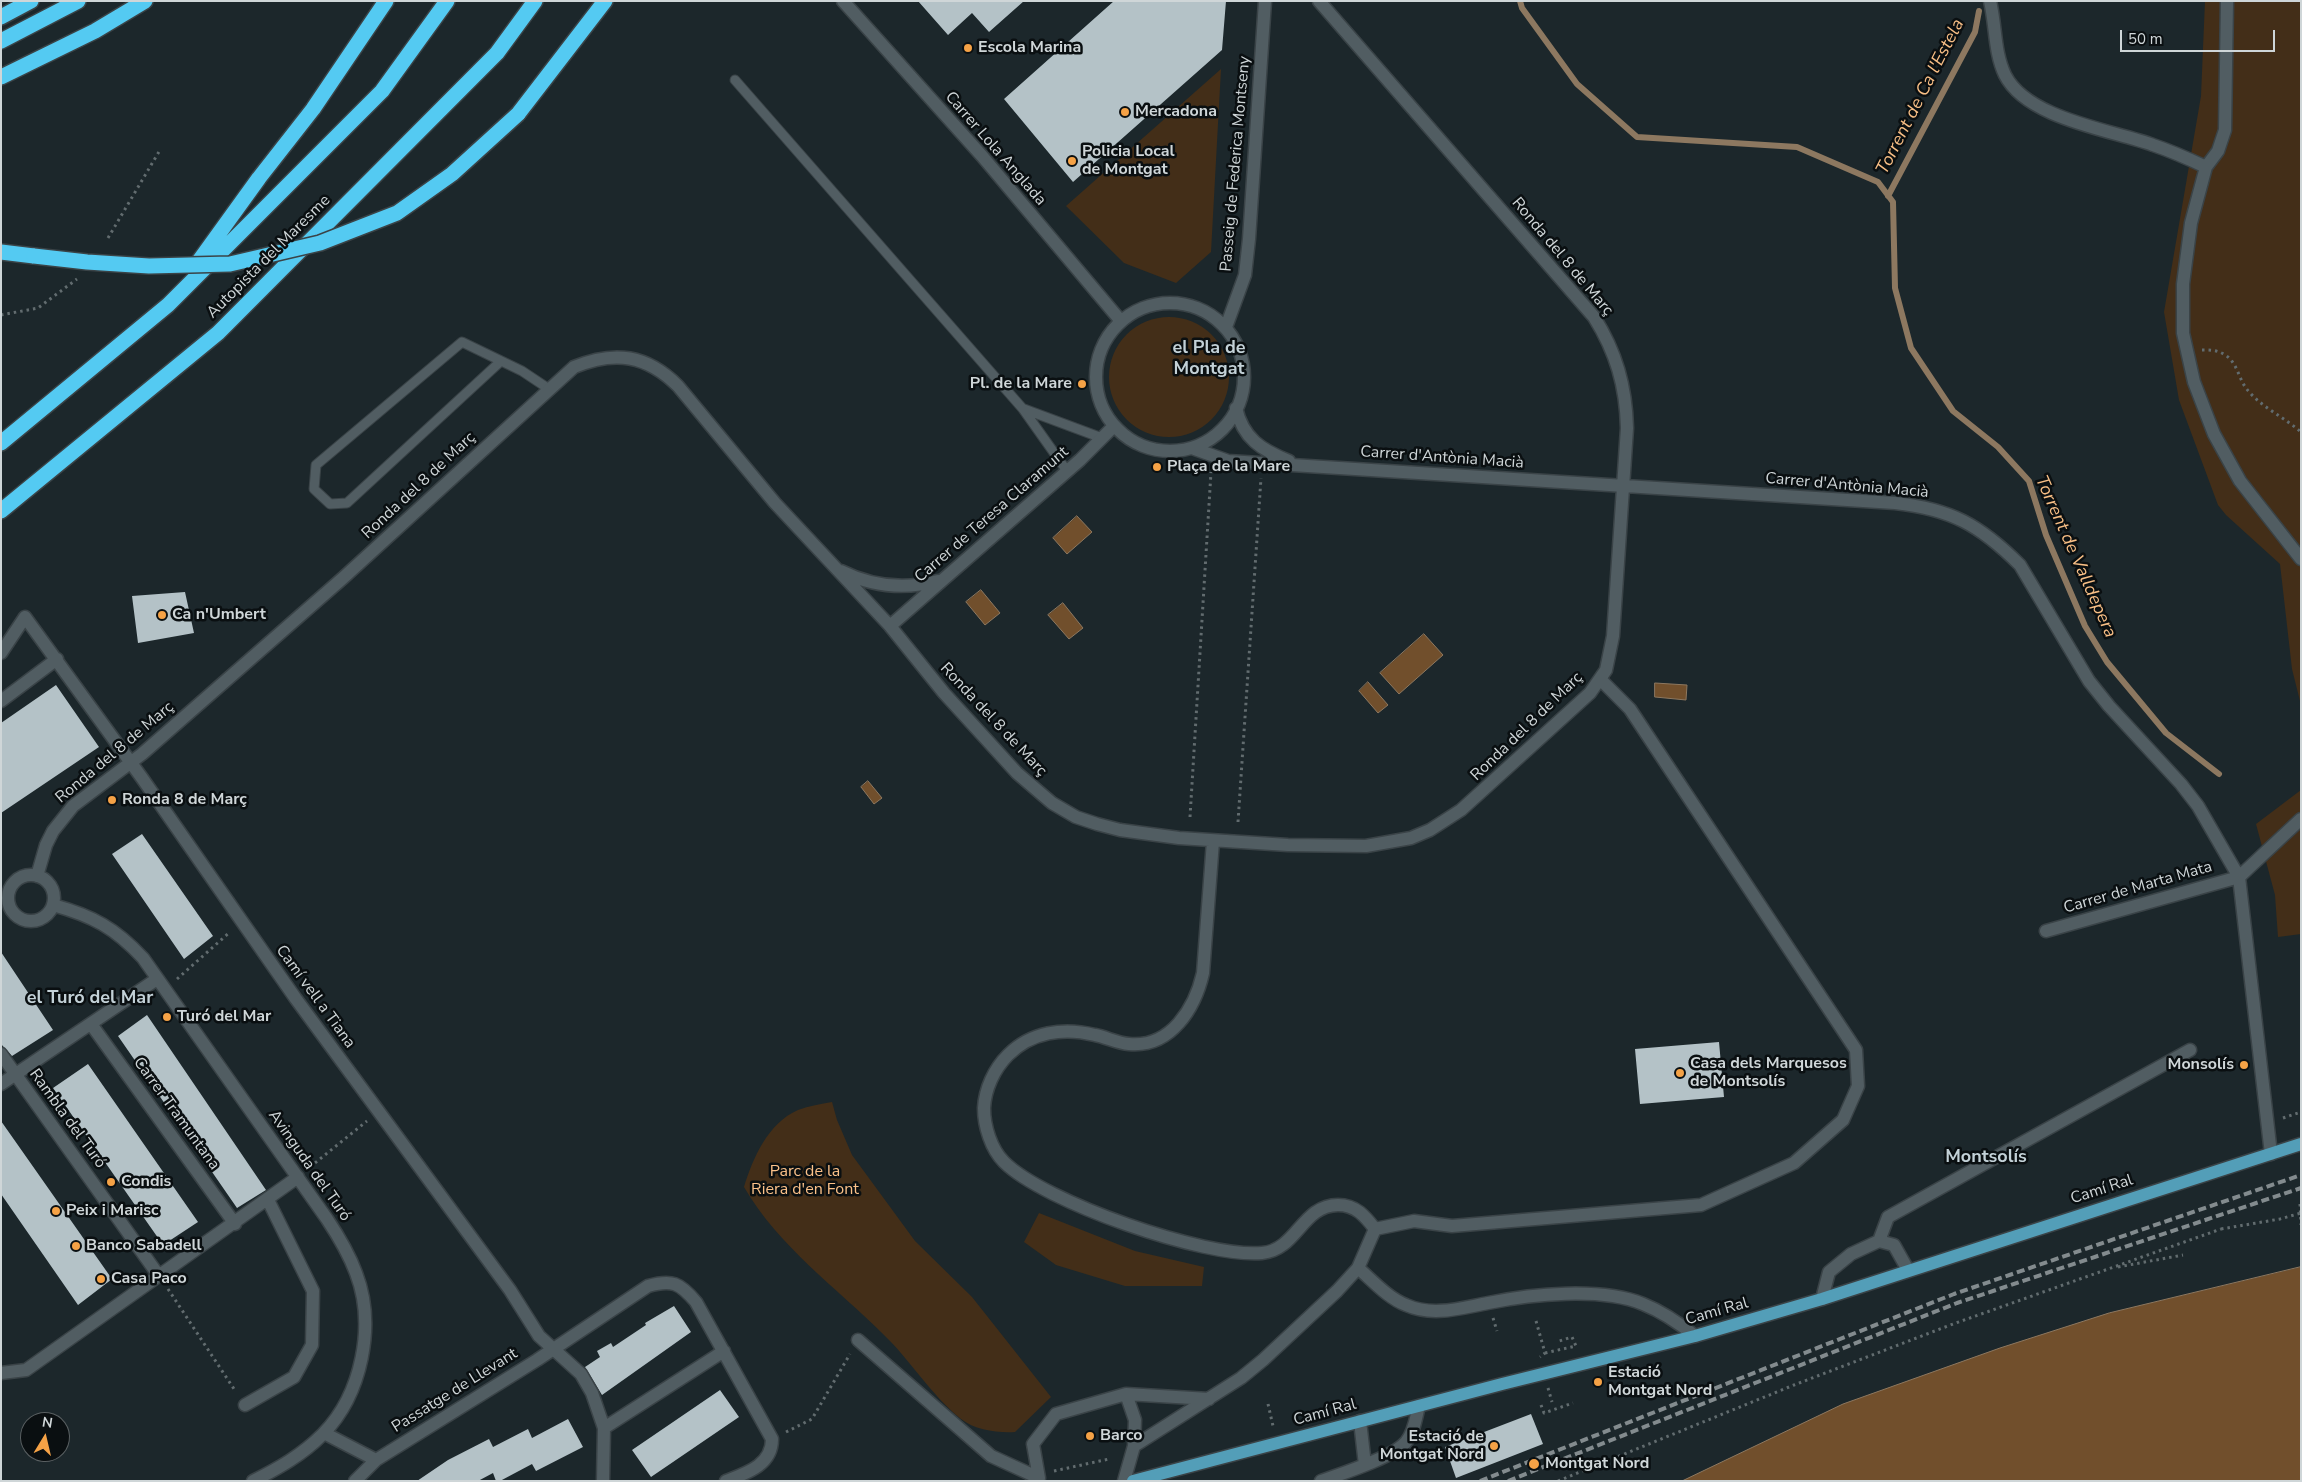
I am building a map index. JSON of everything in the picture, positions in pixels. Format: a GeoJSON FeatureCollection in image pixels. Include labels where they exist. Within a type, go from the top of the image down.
{"type":"FeatureCollection","features":[{"type":"Feature","properties":{"kind":"highway"},"geometry":{"type":"LineString","coordinates":[[1,17],[31,1]]}},
{"type":"Feature","properties":{"kind":"highway"},"geometry":{"type":"LineString","coordinates":[[1,41],[78,1]]}},
{"type":"Feature","properties":{"kind":"highway"},"geometry":{"type":"LineString","coordinates":[[1,76],[95,31],[145,1]]}},
{"type":"Feature","properties":{"kind":"highway"},"geometry":{"type":"LineString","coordinates":[[168,305],[259,178],[314,109],[386,1]]}},
{"type":"Feature","properties":{"kind":"highway"},"geometry":{"type":"LineString","coordinates":[[1,443],[168,305],[382,90],[448,1]]}},
{"type":"Feature","properties":{"kind":"highway","name":"Autopista del Maresme"},"geometry":{"type":"LineString","coordinates":[[1,510],[218,333],[497,52],[535,1]]}},
{"type":"Feature","properties":{"kind":"highway"},"geometry":{"type":"LineString","coordinates":[[1,252],[87,262],[149,266],[230,264],[320,243],[397,213],[452,174],[518,114],[605,1]]}},
{"type":"Feature","properties":{"kind":"main road","name":"Camí Ral"},"geometry":{"type":"LineString","coordinates":[[1133,1481],[1695,1336],[1822,1299],[2301,1144]]}},
{"type":"Feature","properties":{"kind":"street","name":"Carrer Lola Anglada"},"geometry":{"type":"LineString","coordinates":[[843,1],[982,156],[1120,320]]}},
{"type":"Feature","properties":{"kind":"street","name":"Passeig de Federica Montseny"},"geometry":{"type":"LineString","coordinates":[[1226,327],[1244,275],[1249,239],[1265,1]]}},
{"type":"Feature","properties":{"kind":"street","name":"Ronda del 8 de Març"},"geometry":{"type":"LineString","coordinates":[[37,876],[46,845],[63,817],[74,806],[130,762],[343,578],[574,367],[588,361],[619,357],[650,364],[663,371],[678,386],[775,503],[890,626],[957,708],[1017,773],[1052,803],[1076,816],[1120,830],[1213,841],[1366,846],[1387,844],[1417,836],[1462,810],[1590,693],[1600,679],[1610,658],[1627,428],[1626,401],[1622,376],[1613,353],[1594,317],[1319,1]]}},
{"type":"Feature","properties":{"kind":"street"},"geometry":{"type":"LineString","coordinates":[[1990,1],[2000,60],[2006,77],[2022,95],[2068,120],[2153,144],[2206,167]]}},
{"type":"Feature","properties":{"kind":"street"},"geometry":{"type":"LineString","coordinates":[[2227,1],[2225,130],[2218,151],[2206,167],[2190,223],[2183,284],[2183,333],[2202,406],[2232,468],[2252,499],[2301,559]]}},
{"type":"Feature","properties":{"kind":"street"},"geometry":{"type":"LineString","coordinates":[[1155,304],[1180,306],[1204,312],[1226,327],[1242,352],[1242,379],[1236,408],[1226,425],[1212,439],[1192,448],[1178,451],[1149,448],[1136,444],[1113,427],[1101,406],[1098,386],[1100,359],[1107,338],[1120,320],[1137,309],[1155,304]]}},
{"type":"Feature","properties":{"kind":"street","name":"Carrer d'Antònia Macià"},"geometry":{"type":"LineString","coordinates":[[1236,408],[1239,423],[1260,447],[1275,456],[1301,465]]}},
{"type":"Feature","properties":{"kind":"street","name":"Carrer de Teresa Claramunt"},"geometry":{"type":"LineString","coordinates":[[890,626],[1067,471],[1113,427]]}},
{"type":"Feature","properties":{"kind":"street","name":"Carrer d'Antònia Macià"},"geometry":{"type":"LineString","coordinates":[[1192,448],[1228,461],[1622,486],[1915,506],[1935,509],[1975,527],[2006,551],[2020,565],[2089,681],[2109,706],[2181,784],[2198,806],[2239,876]]}},
{"type":"Feature","properties":{"kind":"street","name":"Ronda del 8 de Març"},"geometry":{"type":"LineString","coordinates":[[836,569],[880,585],[899,587],[923,585],[943,579]]}},
{"type":"Feature","properties":{"kind":"street","name":"Camí vell a Tiana"},"geometry":{"type":"LineString","coordinates":[[1,653],[25,617],[130,762],[241,923],[510,1290],[539,1336],[551,1350]]}},
{"type":"Feature","properties":{"kind":"street"},"geometry":{"type":"LineString","coordinates":[[1,701],[57,659]]}},
{"type":"Feature","properties":{"kind":"street"},"geometry":{"type":"LineString","coordinates":[[1375,1229],[1414,1221],[1452,1226],[1701,1205],[1794,1163],[1843,1120],[1858,1086],[1856,1050],[1630,709],[1600,679]]}},
{"type":"Feature","properties":{"kind":"street"},"geometry":{"type":"LineString","coordinates":[[2272,1154],[2239,876],[2301,819]]}},
{"type":"Feature","properties":{"kind":"street"},"geometry":{"type":"LineString","coordinates":[[1213,841],[1203,972],[1200,987],[1184,1019],[1163,1035],[1144,1044],[1128,1044],[1094,1035],[1062,1031],[1046,1033],[1030,1039],[1015,1048],[1004,1059],[994,1074],[985,1101],[984,1115],[993,1145],[1002,1160],[1015,1172],[1040,1187],[1110,1219],[1191,1243],[1250,1254],[1275,1251],[1286,1243],[1316,1210],[1334,1205],[1355,1208],[1375,1229]]}},
{"type":"Feature","properties":{"kind":"street"},"geometry":{"type":"LineString","coordinates":[[29,876],[37,876],[51,886],[54,893],[53,905],[43,918],[28,921],[13,913],[5,903],[10,889],[18,880],[29,876]]}},
{"type":"Feature","properties":{"kind":"street","name":"Carrer de Marta Mata"},"geometry":{"type":"LineString","coordinates":[[2046,931],[2239,876]]}},
{"type":"Feature","properties":{"kind":"street","name":"Avinguda del Turó"},"geometry":{"type":"LineString","coordinates":[[53,905],[79,912],[116,932],[143,958],[346,1248],[357,1275],[365,1316],[364,1340],[359,1367],[350,1394],[324,1433],[289,1462],[253,1481]]}},
{"type":"Feature","properties":{"kind":"street"},"geometry":{"type":"LineString","coordinates":[[1,1084],[91,1024],[161,984]]}},
{"type":"Feature","properties":{"kind":"street","name":"Carrer Tramuntana"},"geometry":{"type":"LineString","coordinates":[[91,1024],[234,1224]]}},
{"type":"Feature","properties":{"kind":"street"},"geometry":{"type":"LineString","coordinates":[[1879,1241],[1888,1217],[2190,1050]]}},
{"type":"Feature","properties":{"kind":"street","name":"Rambla del Turó"},"geometry":{"type":"LineString","coordinates":[[1,1054],[159,1276]]}},
{"type":"Feature","properties":{"kind":"street"},"geometry":{"type":"LineString","coordinates":[[1,1373],[26,1370],[298,1177]]}},
{"type":"Feature","properties":{"kind":"street"},"geometry":{"type":"LineString","coordinates":[[245,1405],[294,1377],[312,1345],[313,1291],[268,1200]]}},
{"type":"Feature","properties":{"kind":"street"},"geometry":{"type":"LineString","coordinates":[[1134,1446],[1241,1378],[1262,1360],[1337,1291],[1358,1268],[1375,1229]]}},
{"type":"Feature","properties":{"kind":"street"},"geometry":{"type":"LineString","coordinates":[[1822,1299],[1829,1272],[1851,1254],[1879,1241],[1894,1245],[1908,1270]]}},
{"type":"Feature","properties":{"kind":"street"},"geometry":{"type":"LineString","coordinates":[[1358,1268],[1389,1295],[1406,1306],[1431,1311],[1459,1310],[1534,1295],[1571,1293],[1606,1296],[1641,1303],[1670,1317],[1695,1336]]}},
{"type":"Feature","properties":{"kind":"street","name":"Passatge de Llevant"},"geometry":{"type":"LineString","coordinates":[[355,1481],[376,1460],[551,1350],[648,1286],[663,1282],[675,1284],[686,1291],[696,1302],[772,1439]]}},
{"type":"Feature","properties":{"kind":"street"},"geometry":{"type":"LineString","coordinates":[[858,1340],[990,1456],[1039,1478],[1033,1444],[1056,1414],[1126,1394],[1209,1399]]}},
{"type":"Feature","properties":{"kind":"street"},"geometry":{"type":"LineString","coordinates":[[551,1350],[581,1374],[592,1393],[604,1428],[603,1481]]}},
{"type":"Feature","properties":{"kind":"street"},"geometry":{"type":"LineString","coordinates":[[604,1428],[724,1351]]}},
{"type":"Feature","properties":{"kind":"street"},"geometry":{"type":"LineString","coordinates":[[1124,1481],[1134,1446],[1135,1420],[1126,1394]]}},
{"type":"Feature","properties":{"kind":"street"},"geometry":{"type":"LineString","coordinates":[[1322,1481],[1365,1465],[1406,1443],[1419,1406]]}},
{"type":"Feature","properties":{"kind":"street"},"geometry":{"type":"LineString","coordinates":[[1360,1421],[1365,1465]]}},
{"type":"Feature","properties":{"kind":"street"},"geometry":{"type":"LineString","coordinates":[[324,1433],[376,1460]]}},
{"type":"Feature","properties":{"kind":"street"},"geometry":{"type":"LineString","coordinates":[[726,1481],[755,1469],[767,1459],[772,1449],[772,1439]]}},
{"type":"Feature","properties":{"kind":"lane"},"geometry":{"type":"LineString","coordinates":[[735,80],[1023,409],[1067,471]]}},
{"type":"Feature","properties":{"kind":"lane"},"geometry":{"type":"LineString","coordinates":[[501,361],[347,503],[330,504],[314,489],[316,465],[462,342],[522,371],[549,389]]}},
{"type":"Feature","properties":{"kind":"lane"},"geometry":{"type":"LineString","coordinates":[[1023,409],[1102,438]]}},
{"type":"Feature","properties":{"kind":"path"},"geometry":{"type":"LineString","coordinates":[[108,238],[160,150]]}},
{"type":"Feature","properties":{"kind":"path"},"geometry":{"type":"LineString","coordinates":[[1,316],[38,308],[77,279]]}},
{"type":"Feature","properties":{"kind":"path"},"geometry":{"type":"LineString","coordinates":[[2187,350],[2216,350],[2226,355],[2235,366],[2245,387],[2259,402],[2285,418],[2301,432]]}},
{"type":"Feature","properties":{"kind":"path"},"geometry":{"type":"LineString","coordinates":[[1190,817],[1211,472]]}},
{"type":"Feature","properties":{"kind":"path"},"geometry":{"type":"LineString","coordinates":[[1238,822],[1262,475]]}},
{"type":"Feature","properties":{"kind":"path"},"geometry":{"type":"LineString","coordinates":[[161,984],[241,923]]}},
{"type":"Feature","properties":{"kind":"path"},"geometry":{"type":"LineString","coordinates":[[298,1177],[379,1112]]}},
{"type":"Feature","properties":{"kind":"path"},"geometry":{"type":"LineString","coordinates":[[2300,1204],[2301,1225]]}},
{"type":"Feature","properties":{"kind":"path"},"geometry":{"type":"LineString","coordinates":[[1558,1481],[1794,1385],[2107,1269],[2221,1229],[2280,1219],[2301,1213]]}},
{"type":"Feature","properties":{"kind":"path"},"geometry":{"type":"LineString","coordinates":[[2107,1269],[2183,1255]]}},
{"type":"Feature","properties":{"kind":"path"},"geometry":{"type":"LineString","coordinates":[[159,1276],[245,1405]]}},
{"type":"Feature","properties":{"kind":"path"},"geometry":{"type":"LineString","coordinates":[[1536,1321],[1545,1353]]}},
{"type":"Feature","properties":{"kind":"path"},"geometry":{"type":"LineString","coordinates":[[1495,1324],[1497,1331]]}},
{"type":"Feature","properties":{"kind":"path"},"geometry":{"type":"LineString","coordinates":[[1537,1359],[1545,1353],[1576,1346],[1572,1337],[1556,1342]]}},
{"type":"Feature","properties":{"kind":"path"},"geometry":{"type":"LineString","coordinates":[[772,1439],[812,1419],[858,1340]]}},
{"type":"Feature","properties":{"kind":"path"},"geometry":{"type":"LineString","coordinates":[[1547,1386],[1552,1402]]}},
{"type":"Feature","properties":{"kind":"path"},"geometry":{"type":"LineString","coordinates":[[1541,1405],[1544,1414],[1573,1403]]}},
{"type":"Feature","properties":{"kind":"path"},"geometry":{"type":"LineString","coordinates":[[1268,1404],[1273,1426]]}},
{"type":"Feature","properties":{"kind":"path"},"geometry":{"type":"LineString","coordinates":[[1068,1468],[1109,1459]]}},
{"type":"Feature","properties":{"kind":"green space"},"geometry":{"type":"Polygon","coordinates":[[[2205,1],[2301,1],[2301,705],[2292,669],[2280,564],[2226,515],[2218,505],[2179,400],[2164,312],[2201,96],[2205,1]]]}},
{"type":"Feature","properties":{"kind":"green space"},"geometry":{"type":"Polygon","coordinates":[[[1221,69],[1211,252],[1176,283],[1124,263],[1066,206],[1221,69]]]}},
{"type":"Feature","properties":{"kind":"green space"},"geometry":{"type":"Polygon","coordinates":[[[1169,317],[1192,321],[1211,335],[1225,354],[1229,377],[1225,400],[1211,419],[1192,433],[1169,437],[1146,433],[1127,419],[1113,400],[1109,377],[1113,354],[1127,335],[1146,321],[1169,317]]]}},
{"type":"Feature","properties":{"kind":"green space"},"geometry":{"type":"Polygon","coordinates":[[[2301,790],[2301,934],[2278,937],[2275,895],[2256,824],[2301,790]]]}},
{"type":"Feature","properties":{"kind":"green space","name":"Parc de la Riera d'en Font"},"geometry":{"type":"Polygon","coordinates":[[[832,1102],[837,1120],[852,1155],[915,1241],[972,1297],[1051,1397],[1015,1432],[994,1431],[973,1426],[950,1410],[884,1335],[809,1265],[773,1228],[744,1187],[757,1153],[778,1123],[798,1110],[832,1102]]]}},
{"type":"Feature","properties":{"kind":"green space"},"geometry":{"type":"Polygon","coordinates":[[[1039,1213],[1135,1251],[1204,1267],[1202,1286],[1125,1286],[1056,1265],[1024,1242],[1039,1213]]]}},
{"type":"Feature","properties":{"kind":"shaded area"},"geometry":{"type":"Polygon","coordinates":[[[1077,516],[1092,532],[1067,554],[1053,538],[1077,516]]]}},
{"type":"Feature","properties":{"kind":"shaded area"},"geometry":{"type":"Polygon","coordinates":[[[981,590],[1000,613],[985,625],[966,602],[981,590]]]}},
{"type":"Feature","properties":{"kind":"shaded area"},"geometry":{"type":"Polygon","coordinates":[[[1063,603],[1083,628],[1069,639],[1048,615],[1063,603]]]}},
{"type":"Feature","properties":{"kind":"shaded area"},"geometry":{"type":"Polygon","coordinates":[[[1424,634],[1443,655],[1399,694],[1380,673],[1424,634]]]}},
{"type":"Feature","properties":{"kind":"shaded area"},"geometry":{"type":"Polygon","coordinates":[[[1368,682],[1388,705],[1378,713],[1359,691],[1368,682]]]}},
{"type":"Feature","properties":{"kind":"shaded area"},"geometry":{"type":"Polygon","coordinates":[[[1655,683],[1687,685],[1686,700],[1655,697],[1655,683]]]}},
{"type":"Feature","properties":{"kind":"shaded area"},"geometry":{"type":"Polygon","coordinates":[[[868,781],[882,798],[874,804],[861,787],[868,781]]]}},
{"type":"Feature","properties":{"kind":"shaded area"},"geometry":{"type":"Polygon","coordinates":[[[2301,1267],[2301,1481],[1682,1481],[1843,1404],[2000,1348],[2109,1313],[2301,1267]]]}},
{"type":"Feature","properties":{"kind":"building"},"geometry":{"type":"Polygon","coordinates":[[[918,1],[1024,1],[989,32],[972,13],[948,35],[918,1]]]}},
{"type":"Feature","properties":{"kind":"building","name":"Mercadona"},"geometry":{"type":"Polygon","coordinates":[[[1114,1],[1226,1],[1222,50],[1073,182],[1004,99],[1114,1]]]}},
{"type":"Feature","properties":{"kind":"building","name":"Ca n'Umbert"},"geometry":{"type":"Polygon","coordinates":[[[185,592],[194,633],[138,643],[132,596],[185,592]]]}},
{"type":"Feature","properties":{"kind":"building"},"geometry":{"type":"Polygon","coordinates":[[[56,685],[99,747],[1,813],[1,723],[56,685]]]}},
{"type":"Feature","properties":{"kind":"building"},"geometry":{"type":"Polygon","coordinates":[[[142,834],[213,936],[184,959],[112,854],[142,834]]]}},
{"type":"Feature","properties":{"kind":"building"},"geometry":{"type":"Polygon","coordinates":[[[1,952],[53,1030],[12,1056],[1,1044],[1,952]]]}},
{"type":"Feature","properties":{"kind":"building"},"geometry":{"type":"Polygon","coordinates":[[[147,1015],[266,1190],[237,1208],[118,1036],[147,1015]]]}},
{"type":"Feature","properties":{"kind":"building","name":"Casa dels Marquesos de Montsolís"},"geometry":{"type":"Polygon","coordinates":[[[1719,1042],[1724,1097],[1640,1104],[1635,1049],[1719,1042]]]}},
{"type":"Feature","properties":{"kind":"building"},"geometry":{"type":"Polygon","coordinates":[[[88,1064],[198,1222],[163,1245],[53,1088],[88,1064]]]}},
{"type":"Feature","properties":{"kind":"building"},"geometry":{"type":"Polygon","coordinates":[[[1,1121],[112,1279],[78,1305],[1,1194],[1,1121]]]}},
{"type":"Feature","properties":{"kind":"building"},"geometry":{"type":"Polygon","coordinates":[[[674,1306],[691,1332],[602,1395],[585,1367],[600,1357],[597,1351],[611,1343],[613,1347],[646,1325],[645,1323],[674,1306]]]}},
{"type":"Feature","properties":{"kind":"building"},"geometry":{"type":"Polygon","coordinates":[[[720,1390],[739,1417],[651,1477],[632,1450],[720,1390]]]}},
{"type":"Feature","properties":{"kind":"building","name":"Estació de Montgat Nord"},"geometry":{"type":"Polygon","coordinates":[[[1531,1414],[1543,1444],[1456,1478],[1445,1447],[1531,1414]]]}},
{"type":"Feature","properties":{"kind":"building"},"geometry":{"type":"Polygon","coordinates":[[[568,1419],[583,1447],[536,1471],[532,1464],[500,1481],[496,1481],[493,1473],[478,1481],[417,1481],[448,1460],[489,1439],[493,1447],[528,1429],[532,1438],[568,1419]]]}},
{"type":"Feature","properties":{"kind":"waterway","name":"Torrent de Valldepera"},"geometry":{"type":"LineString","coordinates":[[1520,1],[1522,8],[1577,84],[1637,137],[1797,147],[1878,182],[1893,202],[1895,288],[1911,348],[1953,411],[1998,447],[2029,481],[2046,535],[2085,626],[2107,662],[2166,733],[2219,774]]}},
{"type":"Feature","properties":{"kind":"waterway","name":"Torrent de Ca l'Estela"},"geometry":{"type":"LineString","coordinates":[[1888,196],[1975,32],[1979,11]]}},
{"type":"Feature","properties":{"kind":"railway"},"geometry":{"type":"LineString","coordinates":[[1480,1481],[1954,1294],[2301,1175]]}},
{"type":"Feature","properties":{"kind":"railway"},"geometry":{"type":"LineString","coordinates":[[1508,1481],[1957,1303],[2301,1188]]}},
{"type":"Feature","properties":{"kind":"place","name":"Escola Marina"},"geometry":{"type":"Point","coordinates":[968,48]}},
{"type":"Feature","properties":{"kind":"place","name":"Mercadona"},"geometry":{"type":"Point","coordinates":[1125,112]}},
{"type":"Feature","properties":{"kind":"place","name":"Policia Local de Montgat"},"geometry":{"type":"Point","coordinates":[1072,161]}},
{"type":"Feature","properties":{"kind":"place","name":"Pl. de la Mare"},"geometry":{"type":"Point","coordinates":[1082,384]}},
{"type":"Feature","properties":{"kind":"place","name":"Plaça de la Mare"},"geometry":{"type":"Point","coordinates":[1157,467]}},
{"type":"Feature","properties":{"kind":"place","name":"Ca n'Umbert"},"geometry":{"type":"Point","coordinates":[162,615]}},
{"type":"Feature","properties":{"kind":"place","name":"Ronda 8 de Març"},"geometry":{"type":"Point","coordinates":[112,800]}},
{"type":"Feature","properties":{"kind":"place","name":"Turó del Mar"},"geometry":{"type":"Point","coordinates":[167,1017]}},
{"type":"Feature","properties":{"kind":"place","name":"Monsolís"},"geometry":{"type":"Point","coordinates":[2244,1065]}},
{"type":"Feature","properties":{"kind":"place","name":"Casa dels Marquesos de Montsolís"},"geometry":{"type":"Point","coordinates":[1680,1073]}},
{"type":"Feature","properties":{"kind":"place","name":"Condis"},"geometry":{"type":"Point","coordinates":[111,1182]}},
{"type":"Feature","properties":{"kind":"place","name":"Peix i Marisc"},"geometry":{"type":"Point","coordinates":[56,1211]}},
{"type":"Feature","properties":{"kind":"place","name":"Banco Sabadell"},"geometry":{"type":"Point","coordinates":[76,1246]}},
{"type":"Feature","properties":{"kind":"place","name":"Casa Paco"},"geometry":{"type":"Point","coordinates":[101,1279]}},
{"type":"Feature","properties":{"kind":"place","name":"Estació Montgat Nord"},"geometry":{"type":"Point","coordinates":[1598,1382]}},
{"type":"Feature","properties":{"kind":"place","name":"Barco"},"geometry":{"type":"Point","coordinates":[1090,1436]}},
{"type":"Feature","properties":{"kind":"place","name":"Estació de Montgat Nord"},"geometry":{"type":"Point","coordinates":[1494,1446]}},
{"type":"Feature","properties":{"kind":"place","name":"Montgat Nord"},"geometry":{"type":"Point","coordinates":[1534,1464]}},
{"type":"Feature","properties":{"kind":"district","name":"el Pla de Montgat"},"geometry":{"type":"Point","coordinates":[1209,359]}},
{"type":"Feature","properties":{"kind":"district","name":"el Turó del Mar"},"geometry":{"type":"Point","coordinates":[90,999]}},
{"type":"Feature","properties":{"kind":"district","name":"Montsolís"},"geometry":{"type":"Point","coordinates":[1986,1158]}}]}
